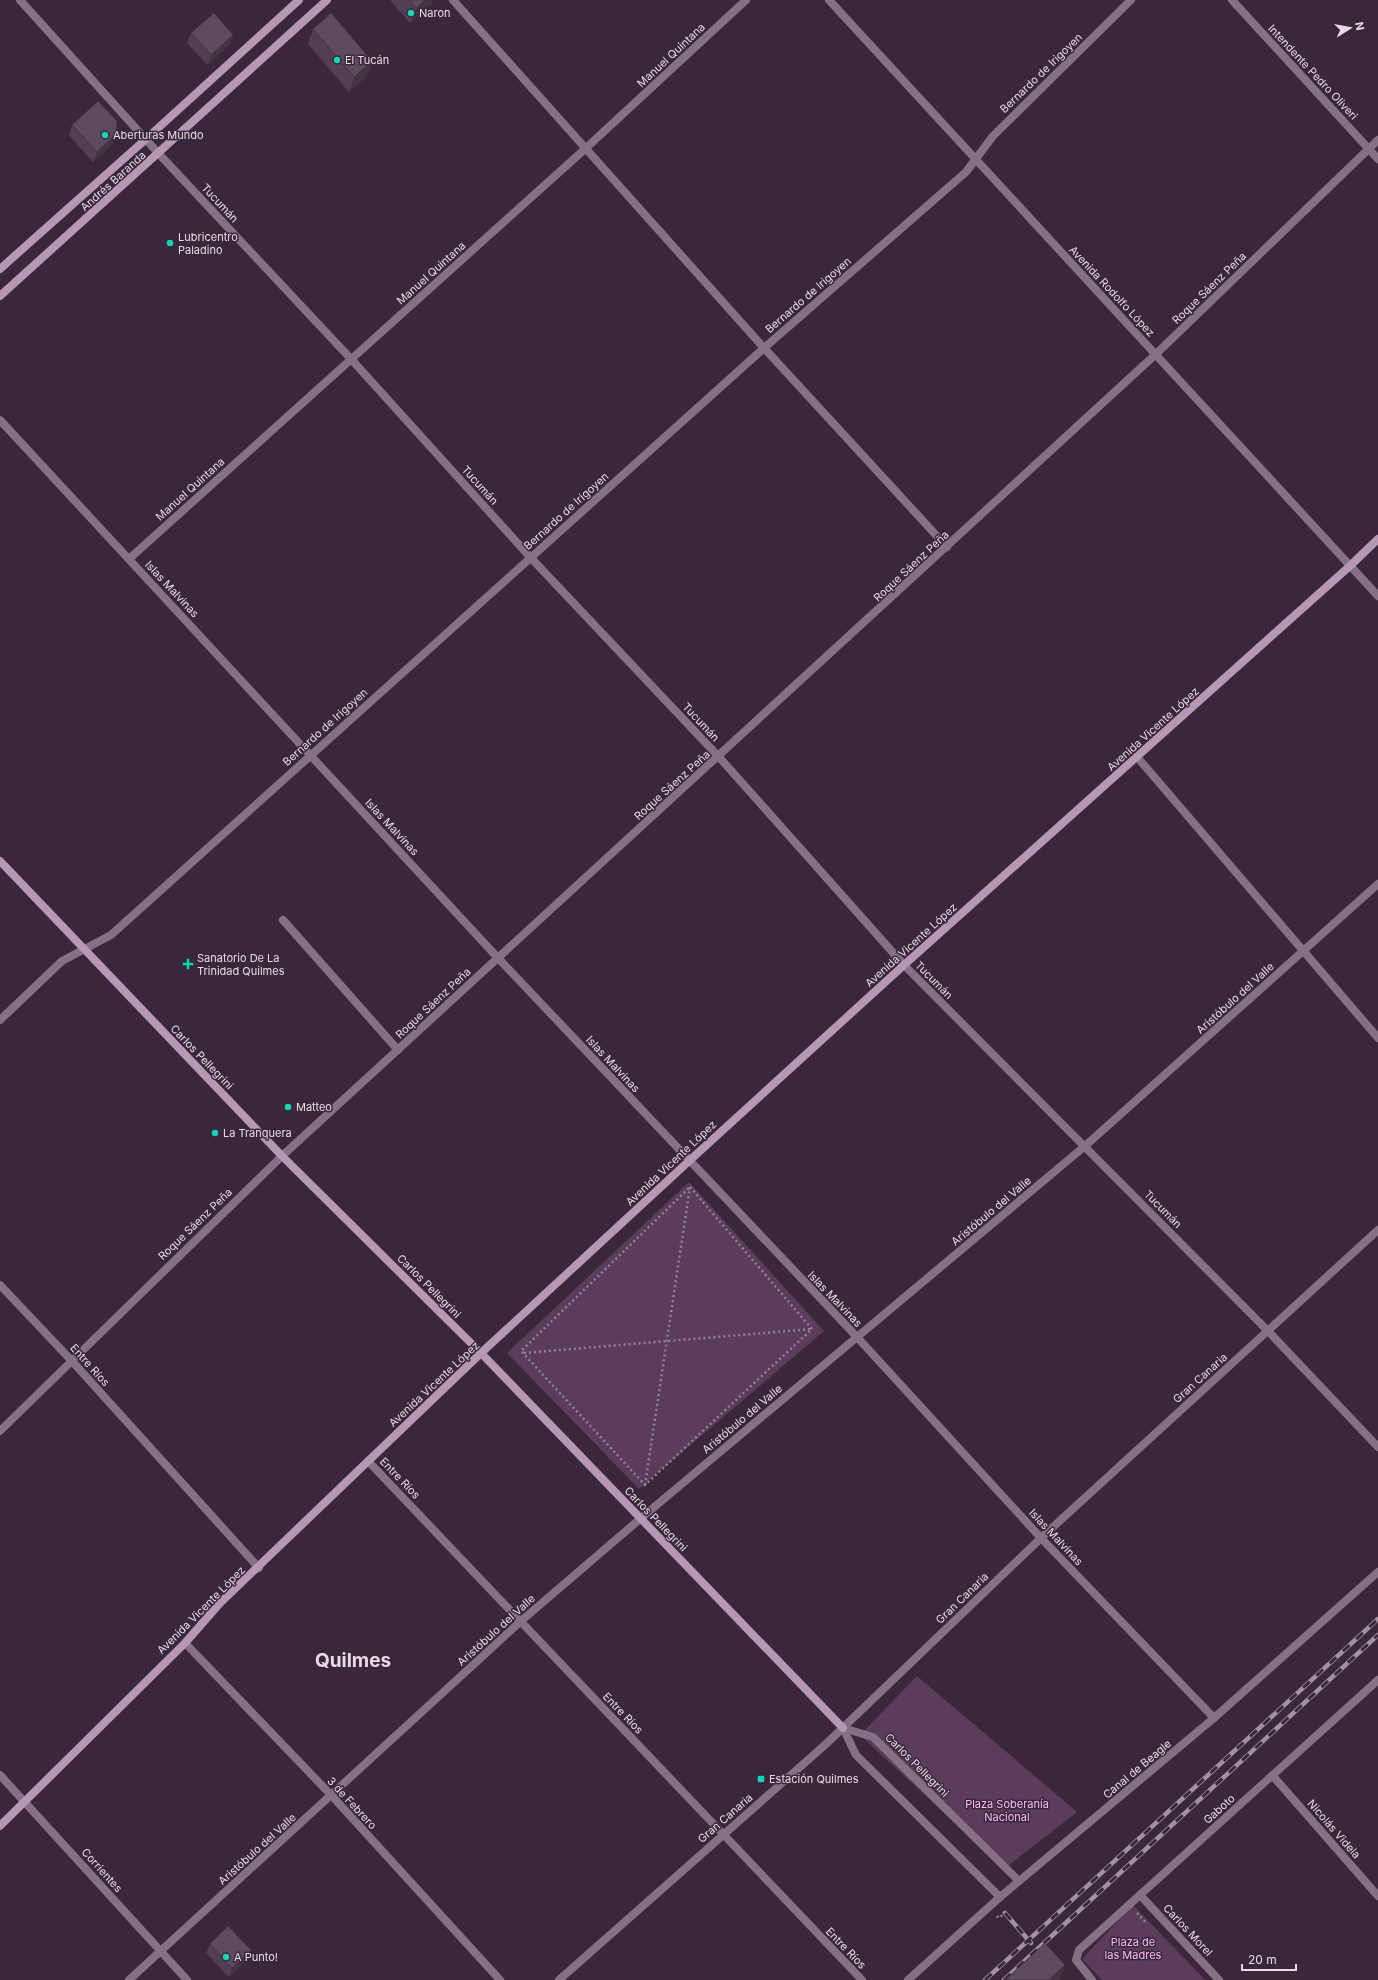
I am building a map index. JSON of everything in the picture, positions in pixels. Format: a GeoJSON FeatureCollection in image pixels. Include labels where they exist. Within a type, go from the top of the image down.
{"type":"FeatureCollection","features":[{"type":"Feature","properties":{"kind":"main road","name":"Andrés Baranda"},"geometry":{"type":"LineString","coordinates":[[0,269],[299,0]]}},
{"type":"Feature","properties":{"kind":"main road","name":"Andrés Baranda"},"geometry":{"type":"LineString","coordinates":[[0,296],[159,154],[327,0]]}},
{"type":"Feature","properties":{"kind":"main road","name":"Avenida Vicente López"},"geometry":{"type":"LineString","coordinates":[[0,1826],[186,1642],[220,1603],[259,1568],[368,1461],[482,1354],[689,1161],[904,965],[1138,758],[1378,539]]}},
{"type":"Feature","properties":{"kind":"main road","name":"Carlos Pellegrini"},"geometry":{"type":"LineString","coordinates":[[0,861],[82,949],[282,1156],[482,1354],[843,1728]]}},
{"type":"Feature","properties":{"kind":"street","name":"Tucumán"},"geometry":{"type":"LineString","coordinates":[[20,0],[159,154],[351,359],[531,558],[719,757],[904,965],[1268,1331],[1378,1447]]}},
{"type":"Feature","properties":{"kind":"street"},"geometry":{"type":"LineString","coordinates":[[453,0],[764,348],[947,547]]}},
{"type":"Feature","properties":{"kind":"street","name":"Manuel Quintana"},"geometry":{"type":"LineString","coordinates":[[129,559],[585,149],[746,0]]}},
{"type":"Feature","properties":{"kind":"street","name":"Avenida Rodolfo López"},"geometry":{"type":"LineString","coordinates":[[829,0],[1378,596]]}},
{"type":"Feature","properties":{"kind":"street","name":"Bernardo de Irigoyen"},"geometry":{"type":"LineString","coordinates":[[0,1020],[62,961],[82,949],[111,935],[764,348],[966,172],[992,136],[1131,0]]}},
{"type":"Feature","properties":{"kind":"street","name":"Intendente Pedro Oliveri"},"geometry":{"type":"LineString","coordinates":[[1232,0],[1378,159]]}},
{"type":"Feature","properties":{"kind":"street","name":"Roque Sáenz Peña"},"geometry":{"type":"LineString","coordinates":[[0,1431],[71,1360],[282,1156],[719,757],[1156,354],[1378,140]]}},
{"type":"Feature","properties":{"kind":"street","name":"Islas Malvinas"},"geometry":{"type":"LineString","coordinates":[[0,420],[498,958],[857,1337],[1041,1538],[1214,1718]]}},
{"type":"Feature","properties":{"kind":"street"},"geometry":{"type":"LineString","coordinates":[[1138,758],[1378,1038]]}},
{"type":"Feature","properties":{"kind":"street","name":"Aristóbulo del Valle"},"geometry":{"type":"LineString","coordinates":[[129,1980],[332,1796],[521,1621],[640,1519],[1085,1146],[1378,884]]}},
{"type":"Feature","properties":{"kind":"street"},"geometry":{"type":"LineString","coordinates":[[284,920],[398,1050]]}},
{"type":"Feature","properties":{"kind":"street","name":"Gran Canaria"},"geometry":{"type":"LineString","coordinates":[[558,1980],[843,1728],[1041,1538],[1378,1230]]}},
{"type":"Feature","properties":{"kind":"street","name":"Entre Ríos"},"geometry":{"type":"LineString","coordinates":[[0,1285],[71,1360],[259,1568]]}},
{"type":"Feature","properties":{"kind":"street","name":"Entre Ríos"},"geometry":{"type":"LineString","coordinates":[[368,1461],[862,1980]]}},
{"type":"Feature","properties":{"kind":"street","name":"Canal de Beagle"},"geometry":{"type":"LineString","coordinates":[[908,1980],[1000,1897],[1214,1718],[1378,1572]]}},
{"type":"Feature","properties":{"kind":"street","name":"3 de Febrero"},"geometry":{"type":"LineString","coordinates":[[186,1642],[332,1796],[500,1980]]}},
{"type":"Feature","properties":{"kind":"street","name":"Gaboto"},"geometry":{"type":"LineString","coordinates":[[1092,1980],[1078,1964],[1076,1956],[1079,1950],[1378,1680]]}},
{"type":"Feature","properties":{"kind":"street","name":"Carlos Pellegrini"},"geometry":{"type":"LineString","coordinates":[[843,1728],[873,1737],[1019,1881]]}},
{"type":"Feature","properties":{"kind":"street","name":"Carlos Pellegrini"},"geometry":{"type":"LineString","coordinates":[[843,1728],[856,1755],[1000,1897]]}},
{"type":"Feature","properties":{"kind":"street","name":"Corrientes"},"geometry":{"type":"LineString","coordinates":[[0,1775],[187,1980]]}},
{"type":"Feature","properties":{"kind":"street","name":"Nicolás Videla"},"geometry":{"type":"LineString","coordinates":[[1273,1776],[1378,1896]]}},
{"type":"Feature","properties":{"kind":"street","name":"Carlos Morel"},"geometry":{"type":"LineString","coordinates":[[1140,1895],[1219,1980]]}},
{"type":"Feature","properties":{"kind":"path"},"geometry":{"type":"LineString","coordinates":[[690,1187],[812,1329]]}},
{"type":"Feature","properties":{"kind":"path"},"geometry":{"type":"LineString","coordinates":[[645,1485],[690,1187]]}},
{"type":"Feature","properties":{"kind":"path"},"geometry":{"type":"LineString","coordinates":[[645,1485],[520,1351],[690,1187]]}},
{"type":"Feature","properties":{"kind":"path"},"geometry":{"type":"LineString","coordinates":[[523,1353],[812,1329]]}},
{"type":"Feature","properties":{"kind":"path"},"geometry":{"type":"LineString","coordinates":[[645,1485],[812,1329]]}},
{"type":"Feature","properties":{"kind":"path"},"geometry":{"type":"LineString","coordinates":[[1136,1913],[1152,1930]]}},
{"type":"Feature","properties":{"kind":"green space"},"geometry":{"type":"Polygon","coordinates":[[[689,1182],[824,1331],[639,1489],[507,1353],[689,1182]]]}},
{"type":"Feature","properties":{"kind":"green space","name":"Plaza Soberanía Nacional"},"geometry":{"type":"Polygon","coordinates":[[[917,1676],[1077,1812],[1004,1869],[860,1735],[917,1676]]]}},
{"type":"Feature","properties":{"kind":"green space","name":"Plaza de las Madres"},"geometry":{"type":"Polygon","coordinates":[[[1133,1905],[1205,1980],[1102,1980],[1082,1959],[1133,1905]]]}},
{"type":"Feature","properties":{"kind":"building"},"geometry":{"type":"Polygon","coordinates":[[[409,0],[425,0],[416,8],[409,0]]]}},
{"type":"Feature","properties":{"kind":"building"},"geometry":{"type":"Polygon","coordinates":[[[214,13],[233,35],[211,55],[191,33],[214,13]]]}},
{"type":"Feature","properties":{"kind":"building"},"geometry":{"type":"Polygon","coordinates":[[[331,13],[372,61],[354,77],[313,29],[331,13]]]}},
{"type":"Feature","properties":{"kind":"building"},"geometry":{"type":"Polygon","coordinates":[[[98,101],[117,121],[116,134],[97,152],[72,125],[98,101]]]}},
{"type":"Feature","properties":{"kind":"building"},"geometry":{"type":"Polygon","coordinates":[[[228,1926],[251,1950],[232,1968],[210,1944],[228,1926]]]}},
{"type":"Feature","properties":{"kind":"building"},"geometry":{"type":"Polygon","coordinates":[[[1045,1943],[1065,1965],[1049,1980],[1005,1980],[1045,1943]]]}},
{"type":"Feature","properties":{"kind":"railway"},"geometry":{"type":"LineString","coordinates":[[985,1980],[1378,1619]]}},
{"type":"Feature","properties":{"kind":"railway"},"geometry":{"type":"LineString","coordinates":[[1004,1980],[1378,1635]]}},
{"type":"Feature","properties":{"kind":"railway"},"geometry":{"type":"LineString","coordinates":[[1005,1913],[1031,1943]]}},
{"type":"Feature","properties":{"kind":"place","name":"Naron"},"geometry":{"type":"Point","coordinates":[411,13]}},
{"type":"Feature","properties":{"kind":"place","name":"El Tucán"},"geometry":{"type":"Point","coordinates":[337,60]}},
{"type":"Feature","properties":{"kind":"place","name":"Aberturas Mundo"},"geometry":{"type":"Point","coordinates":[105,135]}},
{"type":"Feature","properties":{"kind":"place","name":"Lubricentro Paladino"},"geometry":{"type":"Point","coordinates":[170,243]}},
{"type":"Feature","properties":{"kind":"place","name":"Sanatorio De La Trinidad Quilmes"},"geometry":{"type":"Point","coordinates":[188,964]}},
{"type":"Feature","properties":{"kind":"place","name":"Matteo"},"geometry":{"type":"Point","coordinates":[288,1107]}},
{"type":"Feature","properties":{"kind":"place","name":"La Tranquera"},"geometry":{"type":"Point","coordinates":[215,1133]}},
{"type":"Feature","properties":{"kind":"place","name":"Estación Quilmes"},"geometry":{"type":"Point","coordinates":[761,1779]}},
{"type":"Feature","properties":{"kind":"place","name":"A Punto!"},"geometry":{"type":"Point","coordinates":[226,1957]}},
{"type":"Feature","properties":{"kind":"district","name":"Quilmes"},"geometry":{"type":"Point","coordinates":[353,1660]}}]}
